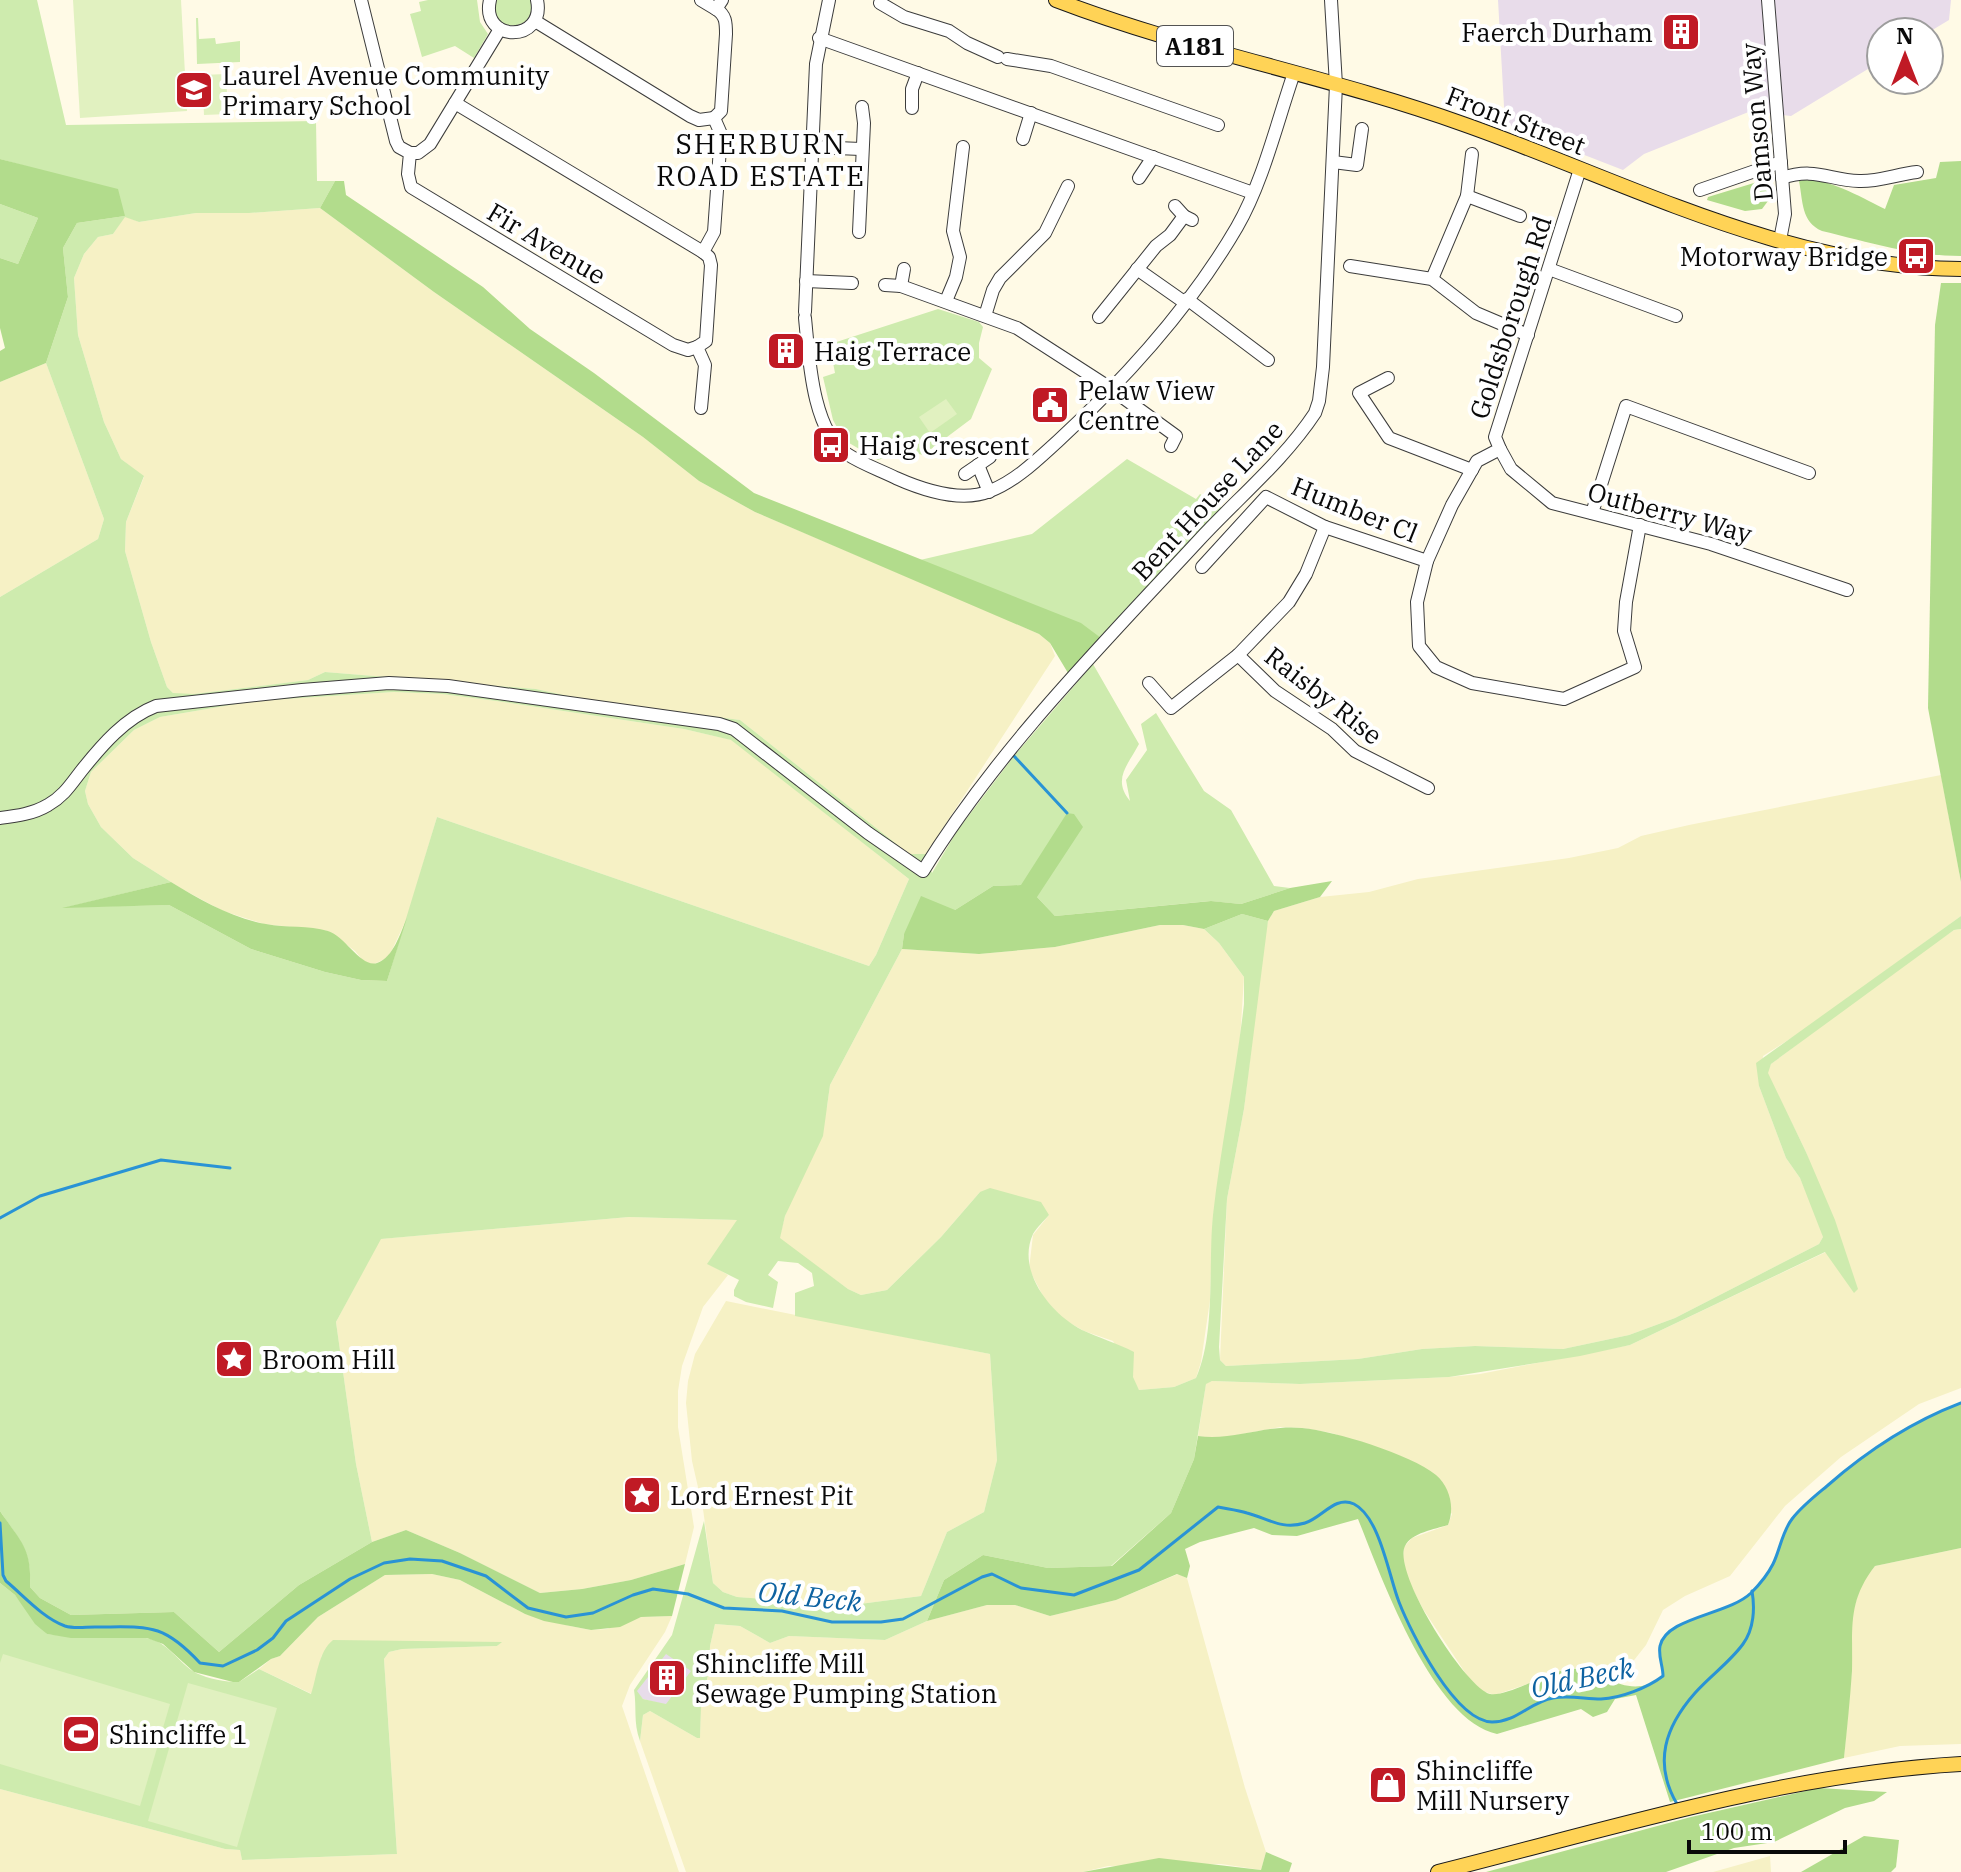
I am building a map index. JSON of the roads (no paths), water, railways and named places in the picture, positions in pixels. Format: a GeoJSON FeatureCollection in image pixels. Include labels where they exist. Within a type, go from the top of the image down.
{"type":"FeatureCollection","features":[{"type":"Feature","properties":{"kind":"main road","name":"Front Street"},"geometry":{"type":"LineString","coordinates":[[1056,0],[1180,42],[1464,124],[1685,210],[1780,240],[1889,264],[1961,269]]}},
{"type":"Feature","properties":{"kind":"main road"},"geometry":{"type":"LineString","coordinates":[[1438,1872],[1669,1812],[1789,1786],[1894,1769],[1961,1764]]}},
{"type":"Feature","properties":{"kind":"street"},"geometry":{"type":"LineString","coordinates":[[361,0],[396,141],[407,152],[418,153],[430,144],[500,29]]}},
{"type":"Feature","properties":{"kind":"street"},"geometry":{"type":"LineString","coordinates":[[490,0],[489,13],[500,29],[519,32],[535,21],[537,0]]}},
{"type":"Feature","properties":{"kind":"street"},"geometry":{"type":"LineString","coordinates":[[535,21],[699,120],[714,118],[721,111],[726,34],[726,22],[719,4],[701,0]]}},
{"type":"Feature","properties":{"kind":"street"},"geometry":{"type":"LineString","coordinates":[[829,0],[819,38],[805,315],[820,416],[833,440],[846,453],[933,491],[967,496],[1006,484],[1047,451],[1110,388],[1186,301],[1237,226],[1253,193],[1294,73]]}},
{"type":"Feature","properties":{"kind":"street","name":"Bent House Lane"},"geometry":{"type":"LineString","coordinates":[[0,818],[38,810],[50,804],[67,791],[114,734],[132,718],[156,706],[326,687],[389,683],[448,686],[719,724],[734,729],[868,833],[923,871],[993,769],[1070,678],[1255,483],[1315,413],[1323,367],[1336,85],[1331,0]]}},
{"type":"Feature","properties":{"kind":"street","name":"Damson Way"},"geometry":{"type":"LineString","coordinates":[[1768,0],[1785,214],[1780,240]]}},
{"type":"Feature","properties":{"kind":"street"},"geometry":{"type":"LineString","coordinates":[[880,3],[904,17],[949,31],[967,43],[1002,58],[1051,66],[1218,125]]}},
{"type":"Feature","properties":{"kind":"street"},"geometry":{"type":"LineString","coordinates":[[819,38],[1253,193]]}},
{"type":"Feature","properties":{"kind":"street"},"geometry":{"type":"LineString","coordinates":[[912,108],[912,89],[918,73]]}},
{"type":"Feature","properties":{"kind":"street"},"geometry":{"type":"LineString","coordinates":[[455,103],[709,257],[706,341],[697,347],[705,365],[701,408]]}},
{"type":"Feature","properties":{"kind":"street"},"geometry":{"type":"LineString","coordinates":[[859,232],[862,107]]}},
{"type":"Feature","properties":{"kind":"street"},"geometry":{"type":"LineString","coordinates":[[1023,139],[1031,113]]}},
{"type":"Feature","properties":{"kind":"street"},"geometry":{"type":"LineString","coordinates":[[703,252],[714,232],[721,134],[714,118]]}},
{"type":"Feature","properties":{"kind":"street"},"geometry":{"type":"LineString","coordinates":[[1333,162],[1363,165],[1362,129]]}},
{"type":"Feature","properties":{"kind":"street"},"geometry":{"type":"LineString","coordinates":[[812,147],[861,149]]}},
{"type":"Feature","properties":{"kind":"street"},"geometry":{"type":"LineString","coordinates":[[946,301],[960,257],[953,231],[963,147]]}},
{"type":"Feature","properties":{"kind":"street","name":"Fir Avenue"},"geometry":{"type":"LineString","coordinates":[[407,152],[411,187],[673,345],[688,350],[697,347]]}},
{"type":"Feature","properties":{"kind":"street"},"geometry":{"type":"LineString","coordinates":[[1432,279],[1467,196],[1472,154]]}},
{"type":"Feature","properties":{"kind":"street"},"geometry":{"type":"LineString","coordinates":[[1139,178],[1153,157]]}},
{"type":"Feature","properties":{"kind":"street"},"geometry":{"type":"LineString","coordinates":[[1700,190],[1781,162]]}},
{"type":"Feature","properties":{"kind":"street","name":"Goldsborough Rd"},"geometry":{"type":"LineString","coordinates":[[1580,169],[1495,437],[1500,449],[1477,461],[1452,505],[1427,561],[1417,602],[1419,646],[1436,667],[1472,683],[1564,699],[1635,667],[1624,631],[1640,525]]}},
{"type":"Feature","properties":{"kind":"street"},"geometry":{"type":"LineString","coordinates":[[1782,178],[1809,173],[1857,181],[1917,172]]}},
{"type":"Feature","properties":{"kind":"street"},"geometry":{"type":"LineString","coordinates":[[985,316],[1000,278],[1045,233],[1068,186]]}},
{"type":"Feature","properties":{"kind":"street"},"geometry":{"type":"LineString","coordinates":[[1467,196],[1520,216]]}},
{"type":"Feature","properties":{"kind":"street"},"geometry":{"type":"LineString","coordinates":[[1099,317],[1156,246],[1170,235],[1183,214]]}},
{"type":"Feature","properties":{"kind":"street"},"geometry":{"type":"LineString","coordinates":[[1350,266],[1432,279],[1476,313],[1528,335]]}},
{"type":"Feature","properties":{"kind":"street"},"geometry":{"type":"LineString","coordinates":[[901,286],[904,269]]}},
{"type":"Feature","properties":{"kind":"street"},"geometry":{"type":"LineString","coordinates":[[1137,269],[1268,360]]}},
{"type":"Feature","properties":{"kind":"street"},"geometry":{"type":"LineString","coordinates":[[1549,269],[1676,316]]}},
{"type":"Feature","properties":{"kind":"street"},"geometry":{"type":"LineString","coordinates":[[806,281],[852,283]]}},
{"type":"Feature","properties":{"kind":"street"},"geometry":{"type":"LineString","coordinates":[[885,285],[901,286],[946,301],[1027,333],[1179,438]]}},
{"type":"Feature","properties":{"kind":"street"},"geometry":{"type":"LineString","coordinates":[[1388,378],[1359,393],[1389,438],[1472,470]]}},
{"type":"Feature","properties":{"kind":"street"},"geometry":{"type":"LineString","coordinates":[[1592,513],[1626,406],[1809,473]]}},
{"type":"Feature","properties":{"kind":"street","name":"Outberry Way"},"geometry":{"type":"LineString","coordinates":[[1500,449],[1511,469],[1552,503],[1711,544],[1847,590]]}},
{"type":"Feature","properties":{"kind":"street"},"geometry":{"type":"LineString","coordinates":[[965,474],[990,457]]}},
{"type":"Feature","properties":{"kind":"street"},"geometry":{"type":"LineString","coordinates":[[978,465],[984,493]]}},
{"type":"Feature","properties":{"kind":"street","name":"Humber Cl"},"geometry":{"type":"LineString","coordinates":[[1202,567],[1266,497],[1325,527],[1427,561]]}},
{"type":"Feature","properties":{"kind":"street"},"geometry":{"type":"LineString","coordinates":[[1149,683],[1171,708],[1238,655],[1289,602],[1306,574],[1325,527]]}},
{"type":"Feature","properties":{"kind":"street","name":"Raisby Rise"},"geometry":{"type":"LineString","coordinates":[[1238,655],[1275,691],[1332,729],[1355,751],[1428,788]]}},
{"type":"Feature","properties":{"kind":"waterway"},"geometry":{"type":"LineString","coordinates":[[1014,756],[1067,813]]}},
{"type":"Feature","properties":{"kind":"waterway"},"geometry":{"type":"LineString","coordinates":[[0,1218],[40,1196],[161,1160],[230,1168]]}},
{"type":"Feature","properties":{"kind":"waterway","name":"Old Beck"},"geometry":{"type":"LineString","coordinates":[[0,1523],[6,1581],[49,1618],[72,1627],[153,1630],[175,1640],[200,1663],[223,1666],[257,1650],[273,1638],[286,1621],[350,1579],[384,1563],[410,1559],[442,1561],[486,1576],[528,1608],[566,1617],[593,1613],[653,1589],[688,1594],[724,1608],[782,1611],[832,1622],[881,1622],[903,1619],[992,1574],[1021,1588],[1074,1595],[1139,1570],[1218,1507],[1276,1523],[1297,1525],[1341,1502],[1347,1502],[1363,1511],[1371,1521],[1405,1616],[1436,1673],[1464,1707],[1478,1718],[1492,1722],[1509,1719],[1553,1698],[1609,1698],[1634,1692],[1663,1676],[1660,1646],[1665,1636],[1685,1622],[1728,1606],[1751,1593],[1771,1568],[1789,1524],[1809,1501],[1890,1438],[1961,1403]]}},
{"type":"Feature","properties":{"kind":"waterway"},"geometry":{"type":"LineString","coordinates":[[1677,1804],[1665,1774],[1664,1760],[1670,1732],[1695,1693],[1747,1638],[1753,1618],[1752,1591]]}},
{"type":"Feature","properties":{"kind":"place","name":"Faerch Durham"},"geometry":{"type":"Point","coordinates":[1681,32]}},
{"type":"Feature","properties":{"kind":"place","name":"Laurel Avenue Community Primary School"},"geometry":{"type":"Point","coordinates":[194,90]}},
{"type":"Feature","properties":{"kind":"place","name":"Motorway Bridge"},"geometry":{"type":"Point","coordinates":[1916,256]}},
{"type":"Feature","properties":{"kind":"place","name":"Haig Terrace"},"geometry":{"type":"Point","coordinates":[786,351]}},
{"type":"Feature","properties":{"kind":"place","name":"Pelaw View Centre"},"geometry":{"type":"Point","coordinates":[1050,405]}},
{"type":"Feature","properties":{"kind":"place","name":"Haig Crescent"},"geometry":{"type":"Point","coordinates":[831,445]}},
{"type":"Feature","properties":{"kind":"place","name":"Broom Hill"},"geometry":{"type":"Point","coordinates":[234,1359]}},
{"type":"Feature","properties":{"kind":"place","name":"Lord Ernest Pit"},"geometry":{"type":"Point","coordinates":[642,1495]}},
{"type":"Feature","properties":{"kind":"place","name":"Shincliffe Mill Sewage Pumping Station"},"geometry":{"type":"Point","coordinates":[667,1678]}},
{"type":"Feature","properties":{"kind":"place","name":"Shincliffe 1"},"geometry":{"type":"Point","coordinates":[81,1734]}},
{"type":"Feature","properties":{"kind":"place","name":"Shincliffe Mill Nursery"},"geometry":{"type":"Point","coordinates":[1388,1785]}},
{"type":"Feature","properties":{"kind":"district","name":"SHERBURN ROAD ESTATE"},"geometry":{"type":"Point","coordinates":[761,159]}}]}
